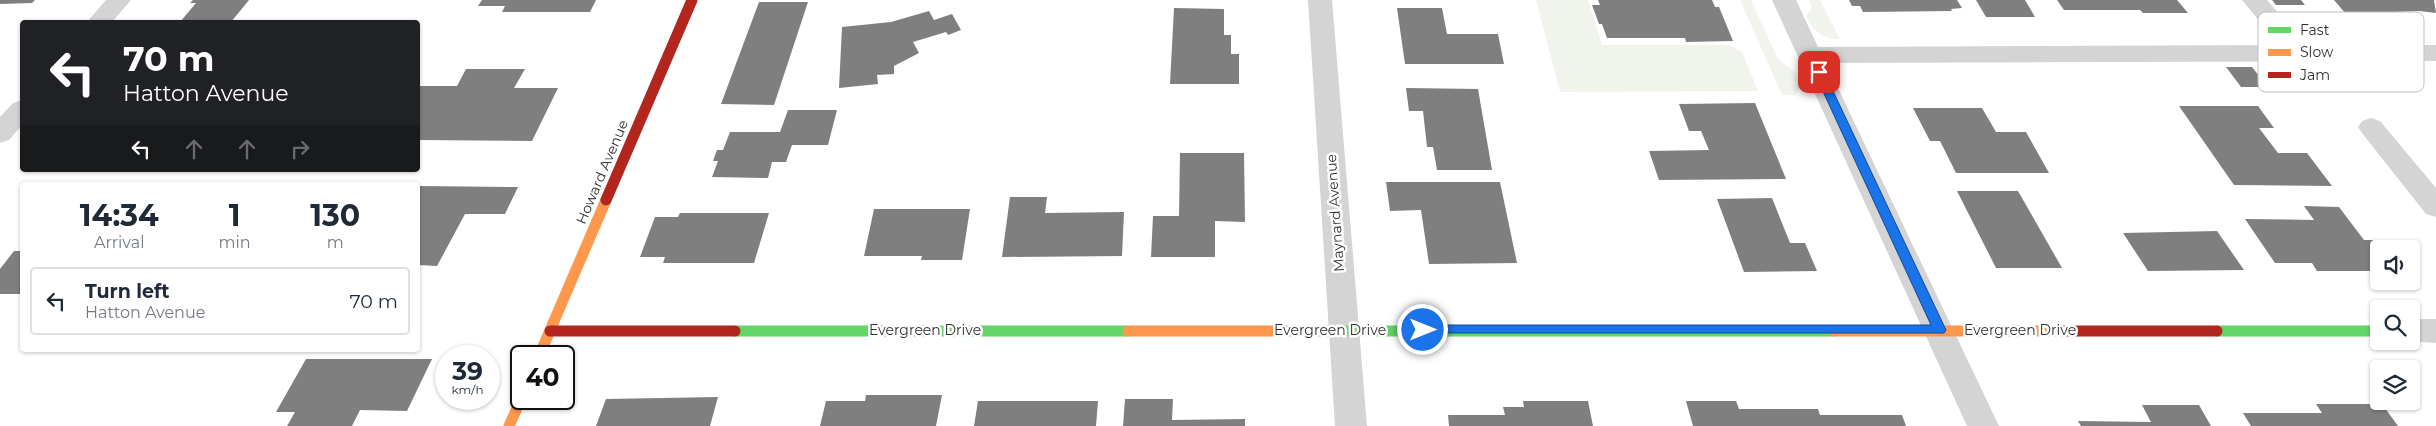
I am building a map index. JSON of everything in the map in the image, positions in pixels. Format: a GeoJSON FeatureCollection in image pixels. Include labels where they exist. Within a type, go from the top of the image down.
{"type":"FeatureCollection","features":[{"type":"Feature","properties":{"kind":"street"},"geometry":{"type":"LineString","coordinates":[[101,20],[119,0]]}},
{"type":"Feature","properties":{"kind":"street","name":"Howard Avenue"},"geometry":{"type":"LineString","coordinates":[[544,345],[692,0]]}},
{"type":"Feature","properties":{"kind":"street","name":"Maynard Avenue"},"geometry":{"type":"LineString","coordinates":[[1320,0],[1351,426]]}},
{"type":"Feature","properties":{"kind":"street"},"geometry":{"type":"LineString","coordinates":[[1784,0],[1940,330],[1983,426]]}},
{"type":"Feature","properties":{"kind":"street"},"geometry":{"type":"LineString","coordinates":[[2254,0],[2264,12]]}},
{"type":"Feature","properties":{"kind":"street"},"geometry":{"type":"LineString","coordinates":[[1811,55],[2258,53]]}},
{"type":"Feature","properties":{"kind":"street"},"geometry":{"type":"LineString","coordinates":[[0,134],[20,111]]}},
{"type":"Feature","properties":{"kind":"street"},"geometry":{"type":"LineString","coordinates":[[2371,127],[2436,206]]}},
{"type":"Feature","properties":{"kind":"street","name":"Evergreen Drive"},"geometry":{"type":"LineString","coordinates":[[550,331],[2370,331]]}},
{"type":"Feature","properties":{"kind":"street"},"geometry":{"type":"LineString","coordinates":[[2420,331],[2436,331]]}},
{"type":"Feature","properties":{"kind":"street"},"geometry":{"type":"LineString","coordinates":[[510,426],[516,410]]}},
{"type":"Feature","properties":{"kind":"shaded area"},"geometry":{"type":"Polygon","coordinates":[[[1536,0],[1588,0],[1602,45],[1729,45],[1742,52],[1758,91],[1560,92],[1536,0]]]}},
{"type":"Feature","properties":{"kind":"shaded area"},"geometry":{"type":"Polygon","coordinates":[[[1740,0],[1751,0],[1778,59],[1794,71],[1800,79],[1800,86],[1796,95],[1782,95],[1740,0]]]}},
{"type":"Feature","properties":{"kind":"shaded area"},"geometry":{"type":"Polygon","coordinates":[[[1809,0],[1820,0],[1840,39],[1823,36],[1812,26],[1806,16],[1812,8],[1809,0]]]}},
{"type":"Feature","properties":{"kind":"building"},"geometry":{"type":"Polygon","coordinates":[[[0,0],[35,0],[32,3],[0,4],[0,0]]]}},
{"type":"Feature","properties":{"kind":"building"},"geometry":{"type":"Polygon","coordinates":[[[193,0],[249,0],[233,20],[182,20],[196,3],[190,3],[193,0]]]}},
{"type":"Feature","properties":{"kind":"building"},"geometry":{"type":"Polygon","coordinates":[[[482,0],[596,0],[590,12],[502,12],[505,6],[478,6],[482,0]]]}},
{"type":"Feature","properties":{"kind":"building"},"geometry":{"type":"Polygon","coordinates":[[[1598,0],[1712,0],[1715,7],[1719,7],[1733,41],[1686,42],[1685,38],[1607,38],[1592,5],[1600,5],[1598,0]]]}},
{"type":"Feature","properties":{"kind":"building"},"geometry":{"type":"Polygon","coordinates":[[[1849,0],[1957,0],[1962,8],[1951,9],[1952,11],[1863,12],[1860,6],[1852,6],[1849,0]]]}},
{"type":"Feature","properties":{"kind":"building"},"geometry":{"type":"Polygon","coordinates":[[[1976,0],[2025,0],[2035,17],[1986,17],[1976,0]]]}},
{"type":"Feature","properties":{"kind":"building"},"geometry":{"type":"Polygon","coordinates":[[[2057,0],[2177,0],[2188,13],[2143,13],[2140,10],[2064,10],[2057,0]]]}},
{"type":"Feature","properties":{"kind":"building"},"geometry":{"type":"Polygon","coordinates":[[[2272,0],[2301,0],[2305,5],[2276,5],[2272,0]]]}},
{"type":"Feature","properties":{"kind":"building"},"geometry":{"type":"Polygon","coordinates":[[[2334,0],[2434,0],[2436,13],[2419,11],[2344,12],[2334,0]]]}},
{"type":"Feature","properties":{"kind":"building"},"geometry":{"type":"Polygon","coordinates":[[[759,2],[808,2],[774,105],[721,104],[759,2]]]}},
{"type":"Feature","properties":{"kind":"building"},"geometry":{"type":"Polygon","coordinates":[[[1174,8],[1224,9],[1224,35],[1231,35],[1231,54],[1239,54],[1239,84],[1170,84],[1174,8]]]}},
{"type":"Feature","properties":{"kind":"building"},"geometry":{"type":"Polygon","coordinates":[[[1397,8],[1442,8],[1447,34],[1498,34],[1504,64],[1405,64],[1397,8]]]}},
{"type":"Feature","properties":{"kind":"building"},"geometry":{"type":"Polygon","coordinates":[[[929,11],[934,20],[952,14],[961,30],[948,35],[946,32],[913,42],[919,53],[894,66],[894,74],[877,75],[878,84],[839,88],[842,27],[891,22],[929,11]]]}},
{"type":"Feature","properties":{"kind":"building"},"geometry":{"type":"Polygon","coordinates":[[[2226,67],[2252,67],[2258,74],[2258,87],[2241,87],[2226,67]]]}},
{"type":"Feature","properties":{"kind":"building"},"geometry":{"type":"Polygon","coordinates":[[[466,69],[525,69],[514,88],[558,88],[532,141],[420,140],[420,86],[457,86],[466,69]]]}},
{"type":"Feature","properties":{"kind":"building"},"geometry":{"type":"Polygon","coordinates":[[[1406,88],[1478,89],[1492,170],[1437,170],[1433,147],[1427,147],[1423,111],[1409,111],[1406,88]]]}},
{"type":"Feature","properties":{"kind":"building"},"geometry":{"type":"Polygon","coordinates":[[[1755,103],[1786,179],[1659,180],[1649,151],[1709,150],[1701,131],[1689,131],[1679,104],[1755,103]]]}},
{"type":"Feature","properties":{"kind":"building"},"geometry":{"type":"Polygon","coordinates":[[[2179,106],[2258,106],[2274,128],[2259,128],[2278,153],[2307,153],[2332,186],[2234,185],[2179,106]]]}},
{"type":"Feature","properties":{"kind":"building"},"geometry":{"type":"Polygon","coordinates":[[[1913,108],[1982,108],[1996,132],[2026,132],[2049,173],[1956,173],[1940,141],[1930,141],[1913,108]]]}},
{"type":"Feature","properties":{"kind":"building"},"geometry":{"type":"Polygon","coordinates":[[[788,110],[837,110],[828,145],[792,145],[786,162],[772,162],[768,178],[712,177],[718,161],[713,161],[717,150],[723,150],[730,132],[780,132],[788,110]]]}},
{"type":"Feature","properties":{"kind":"building"},"geometry":{"type":"Polygon","coordinates":[[[1180,153],[1244,153],[1245,222],[1215,221],[1215,257],[1151,257],[1153,216],[1179,216],[1180,153]]]}},
{"type":"Feature","properties":{"kind":"building"},"geometry":{"type":"Polygon","coordinates":[[[1386,182],[1500,182],[1517,263],[1429,264],[1421,210],[1390,211],[1386,182]]]}},
{"type":"Feature","properties":{"kind":"building"},"geometry":{"type":"Polygon","coordinates":[[[420,186],[518,187],[505,214],[465,214],[437,266],[420,265],[420,186]]]}},
{"type":"Feature","properties":{"kind":"building"},"geometry":{"type":"Polygon","coordinates":[[[1957,191],[2018,191],[2062,268],[1996,268],[1957,191]]]}},
{"type":"Feature","properties":{"kind":"building"},"geometry":{"type":"Polygon","coordinates":[[[1010,197],[1047,197],[1045,213],[1124,212],[1122,256],[1002,257],[1010,197]]]}},
{"type":"Feature","properties":{"kind":"building"},"geometry":{"type":"Polygon","coordinates":[[[1772,198],[1790,243],[1805,243],[1817,271],[1744,272],[1717,199],[1772,198]]]}},
{"type":"Feature","properties":{"kind":"building"},"geometry":{"type":"Polygon","coordinates":[[[2304,206],[2339,207],[2364,240],[2370,240],[2370,271],[2317,271],[2312,263],[2275,263],[2245,219],[2314,220],[2304,206]]]}},
{"type":"Feature","properties":{"kind":"building"},"geometry":{"type":"Polygon","coordinates":[[[874,209],[970,209],[962,260],[921,260],[922,256],[864,256],[874,209]]]}},
{"type":"Feature","properties":{"kind":"building"},"geometry":{"type":"Polygon","coordinates":[[[680,213],[769,213],[754,263],[663,263],[665,257],[640,257],[655,217],[678,217],[680,213]]]}},
{"type":"Feature","properties":{"kind":"building"},"geometry":{"type":"Polygon","coordinates":[[[2217,231],[2244,270],[2148,271],[2123,233],[2217,231]]]}},
{"type":"Feature","properties":{"kind":"building"},"geometry":{"type":"Polygon","coordinates":[[[14,251],[20,251],[20,294],[0,294],[0,269],[14,251]]]}},
{"type":"Feature","properties":{"kind":"building"},"geometry":{"type":"Polygon","coordinates":[[[306,359],[432,359],[407,411],[360,410],[352,426],[287,426],[295,412],[276,412],[306,359]]]}},
{"type":"Feature","properties":{"kind":"building"},"geometry":{"type":"Polygon","coordinates":[[[866,395],[942,395],[936,426],[820,426],[826,401],[865,401],[866,395]]]}},
{"type":"Feature","properties":{"kind":"building"},"geometry":{"type":"Polygon","coordinates":[[[718,397],[710,426],[596,426],[606,399],[718,397]]]}},
{"type":"Feature","properties":{"kind":"building"},"geometry":{"type":"Polygon","coordinates":[[[1125,399],[1173,399],[1172,420],[1245,419],[1245,426],[1123,426],[1125,399]]]}},
{"type":"Feature","properties":{"kind":"building"},"geometry":{"type":"Polygon","coordinates":[[[978,401],[1098,401],[1096,426],[974,426],[978,401]]]}},
{"type":"Feature","properties":{"kind":"building"},"geometry":{"type":"Polygon","coordinates":[[[1523,401],[1588,401],[1593,426],[1449,426],[1448,415],[1505,415],[1503,407],[1524,407],[1523,401]]]}},
{"type":"Feature","properties":{"kind":"building"},"geometry":{"type":"Polygon","coordinates":[[[1686,401],[1736,401],[1739,409],[1818,409],[1820,415],[1902,415],[1906,426],[1693,426],[1686,401]]]}},
{"type":"Feature","properties":{"kind":"building"},"geometry":{"type":"Polygon","coordinates":[[[2316,404],[2370,404],[2370,410],[2386,410],[2398,426],[2251,426],[2243,413],[2322,413],[2316,404]]]}},
{"type":"Feature","properties":{"kind":"building"},"geometry":{"type":"Polygon","coordinates":[[[2142,405],[2199,405],[2211,426],[2081,426],[2078,421],[2151,422],[2142,405]]]}},
{"type":"Feature","properties":{"kind":"traffic: fast"},"geometry":{"type":"LineString","coordinates":[[735,331],[1128,331]]}},
{"type":"Feature","properties":{"kind":"traffic: fast"},"geometry":{"type":"LineString","coordinates":[[1282,331],[1834,331]]}},
{"type":"Feature","properties":{"kind":"traffic: fast"},"geometry":{"type":"LineString","coordinates":[[2217,331],[2370,331]]}},
{"type":"Feature","properties":{"kind":"traffic: slow"},"geometry":{"type":"LineString","coordinates":[[544,345],[606,200]]}},
{"type":"Feature","properties":{"kind":"traffic: slow"},"geometry":{"type":"LineString","coordinates":[[1128,331],[1282,331]]}},
{"type":"Feature","properties":{"kind":"traffic: slow"},"geometry":{"type":"LineString","coordinates":[[1834,331],[2057,331]]}},
{"type":"Feature","properties":{"kind":"traffic: slow"},"geometry":{"type":"LineString","coordinates":[[509,426],[516,410]]}},
{"type":"Feature","properties":{"kind":"traffic: jam"},"geometry":{"type":"LineString","coordinates":[[606,200],[692,0]]}},
{"type":"Feature","properties":{"kind":"traffic: jam"},"geometry":{"type":"LineString","coordinates":[[550,331],[735,331]]}},
{"type":"Feature","properties":{"kind":"traffic: jam"},"geometry":{"type":"LineString","coordinates":[[2057,331],[2217,331]]}},
{"type":"Feature","properties":{"kind":"route"},"geometry":{"type":"LineString","coordinates":[[1423,330],[1940,330],[1819,72]]}}]}
